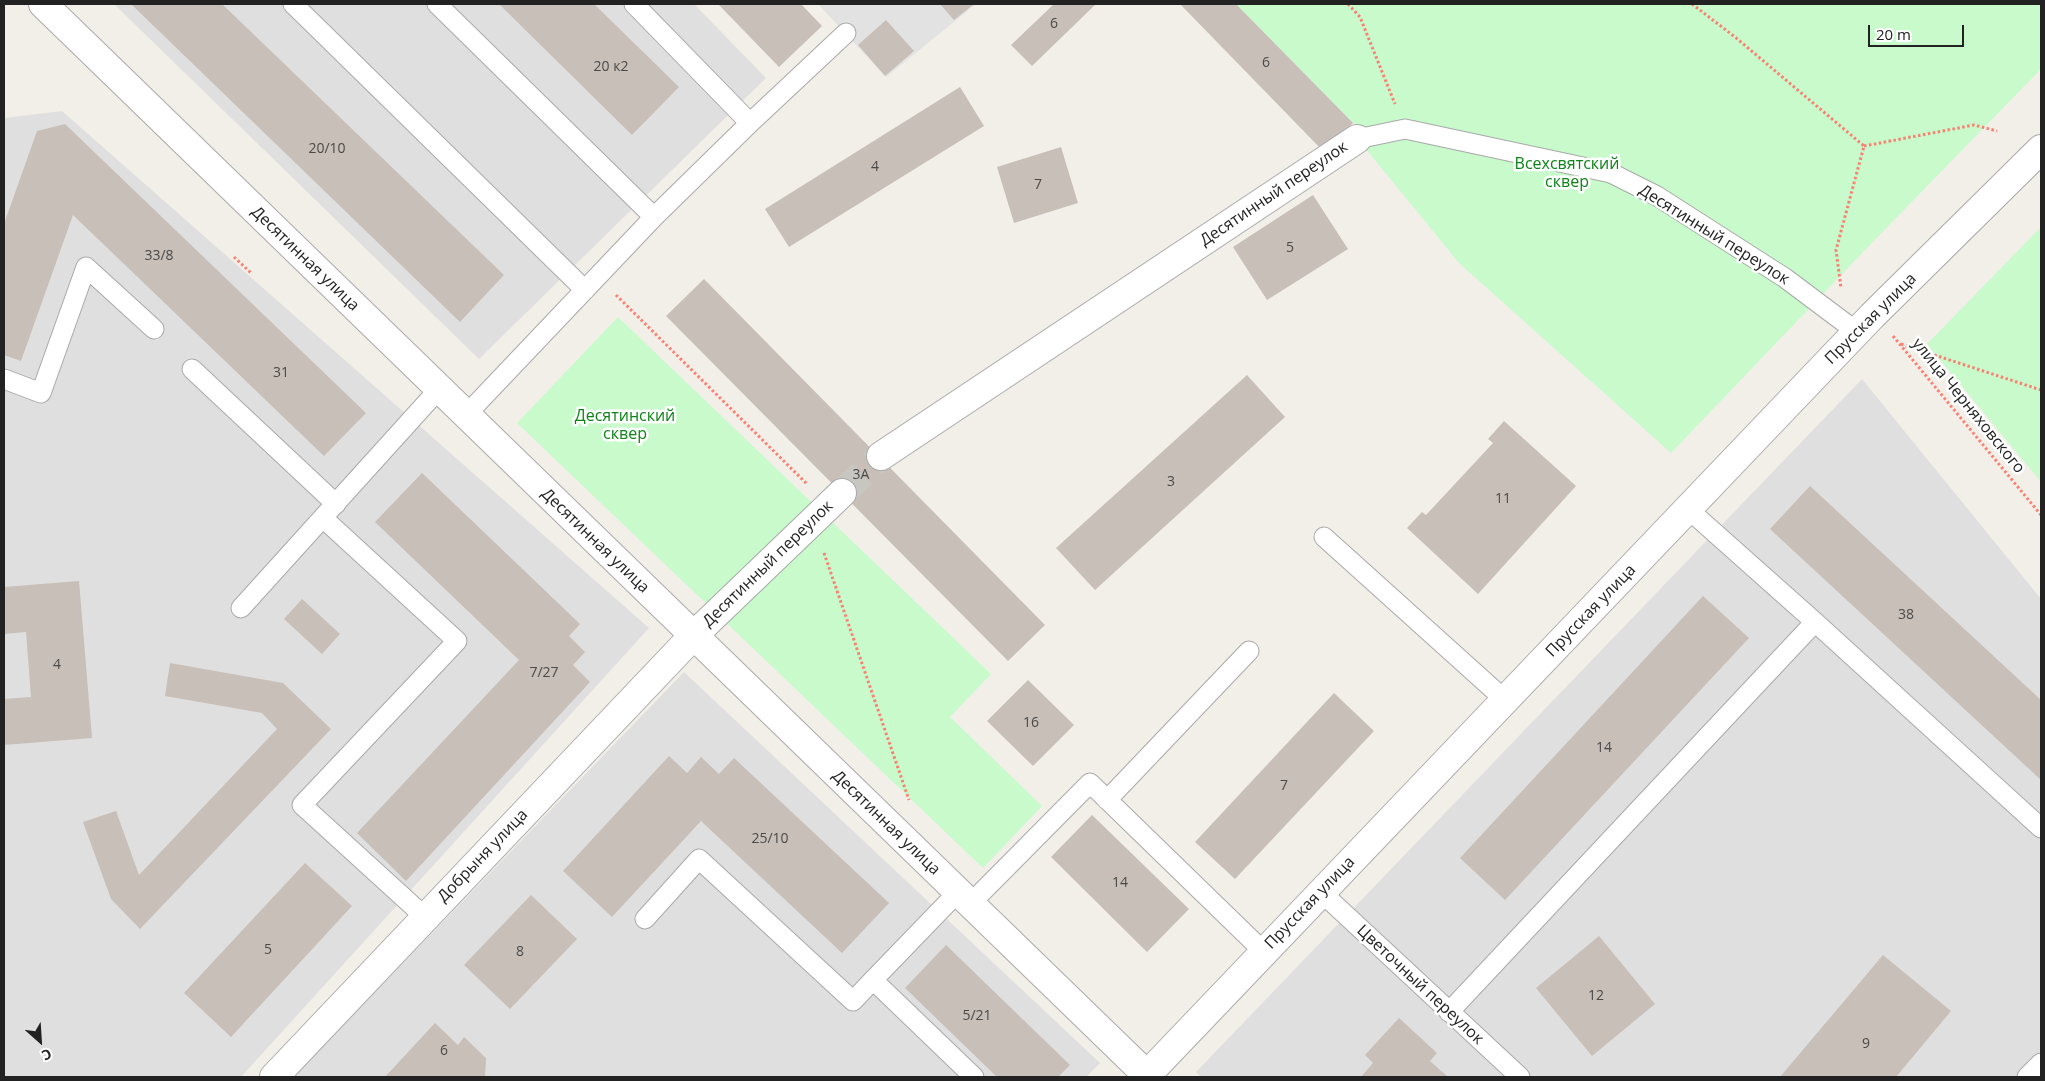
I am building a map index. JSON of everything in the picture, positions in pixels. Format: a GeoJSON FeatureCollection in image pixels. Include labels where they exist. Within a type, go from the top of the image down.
{"type":"FeatureCollection","features":[{"type":"Feature","properties":{"kind":"street","name":"Десятинная улица"},"geometry":{"type":"LineString","coordinates":[[43,4],[1147,1077]]}},
{"type":"Feature","properties":{"kind":"street","name":"Десятинный переулок"},"geometry":{"type":"LineString","coordinates":[[880,456],[1357,139]]}},
{"type":"Feature","properties":{"kind":"street","name":"Прусская улица"},"geometry":{"type":"LineString","coordinates":[[1147,1077],[1864,324],[2041,150]]}},
{"type":"Feature","properties":{"kind":"street","name":"Десятинный переулок"},"geometry":{"type":"LineString","coordinates":[[693,636],[828,507]]}},
{"type":"Feature","properties":{"kind":"street","name":"Добрыня улица"},"geometry":{"type":"LineString","coordinates":[[274,1077],[693,636]]}},
{"type":"Feature","properties":{"kind":"lane"},"geometry":{"type":"LineString","coordinates":[[293,4],[585,290]]}},
{"type":"Feature","properties":{"kind":"lane"},"geometry":{"type":"LineString","coordinates":[[437,4],[654,217]]}},
{"type":"Feature","properties":{"kind":"lane"},"geometry":{"type":"LineString","coordinates":[[634,4],[750,123]]}},
{"type":"Feature","properties":{"kind":"lane"},"geometry":{"type":"LineString","coordinates":[[466,415],[654,217],[846,33]]}},
{"type":"Feature","properties":{"kind":"lane","name":"Десятинный переулок"},"geometry":{"type":"LineString","coordinates":[[1357,139],[1405,129],[1611,173],[1657,196],[1785,278],[1864,324]]}},
{"type":"Feature","properties":{"kind":"lane"},"geometry":{"type":"LineString","coordinates":[[4,380],[41,393],[86,267],[154,329]]}},
{"type":"Feature","properties":{"kind":"lane"},"geometry":{"type":"LineString","coordinates":[[192,369],[457,641],[302,805],[425,917]]}},
{"type":"Feature","properties":{"kind":"lane"},"geometry":{"type":"LineString","coordinates":[[241,608],[330,511],[438,388]]}},
{"type":"Feature","properties":{"kind":"lane"},"geometry":{"type":"LineString","coordinates":[[1688,509],[2041,828]]}},
{"type":"Feature","properties":{"kind":"lane"},"geometry":{"type":"LineString","coordinates":[[1324,537],[1506,700]]}},
{"type":"Feature","properties":{"kind":"lane"},"geometry":{"type":"LineString","coordinates":[[1449,1012],[1815,622]]}},
{"type":"Feature","properties":{"kind":"lane"},"geometry":{"type":"LineString","coordinates":[[1107,800],[1249,650]]}},
{"type":"Feature","properties":{"kind":"lane"},"geometry":{"type":"LineString","coordinates":[[645,919],[700,859],[853,1001],[873,980],[1090,783],[1264,952]]}},
{"type":"Feature","properties":{"kind":"lane","name":"Цветочный переулок"},"geometry":{"type":"LineString","coordinates":[[1322,892],[1520,1077]]}},
{"type":"Feature","properties":{"kind":"lane"},"geometry":{"type":"LineString","coordinates":[[873,980],[961,1073]]}},
{"type":"Feature","properties":{"kind":"lane"},"geometry":{"type":"LineString","coordinates":[[2027,1077],[2041,1063]]}},
{"type":"Feature","properties":{"kind":"path"},"geometry":{"type":"LineString","coordinates":[[1348,4],[1360,17],[1405,129]]}},
{"type":"Feature","properties":{"kind":"path"},"geometry":{"type":"LineString","coordinates":[[1692,4],[1735,37],[1864,146]]}},
{"type":"Feature","properties":{"kind":"path"},"geometry":{"type":"LineString","coordinates":[[1864,146],[1974,125],[1997,131]]}},
{"type":"Feature","properties":{"kind":"path"},"geometry":{"type":"LineString","coordinates":[[1841,288],[1836,250],[1864,146]]}},
{"type":"Feature","properties":{"kind":"path"},"geometry":{"type":"LineString","coordinates":[[234,257],[251,273]]}},
{"type":"Feature","properties":{"kind":"path"},"geometry":{"type":"LineString","coordinates":[[598,276],[828,507],[910,803]]}},
{"type":"Feature","properties":{"kind":"path","name":"улица Черняховского"},"geometry":{"type":"LineString","coordinates":[[1864,324],[1900,343],[2041,515]]}},
{"type":"Feature","properties":{"kind":"path"},"geometry":{"type":"LineString","coordinates":[[1900,343],[2041,390]]}},
{"type":"Feature","properties":{"kind":"shaded area"},"geometry":{"type":"Polygon","coordinates":[[[114,4],[694,4],[766,78],[479,359],[114,4]]]}},
{"type":"Feature","properties":{"kind":"shaded area"},"geometry":{"type":"Polygon","coordinates":[[[818,4],[976,4],[886,77],[818,4]]]}},
{"type":"Feature","properties":{"kind":"shaded area"},"geometry":{"type":"Polygon","coordinates":[[[62,111],[649,628],[241,1077],[4,1077],[4,118],[62,111]]]}},
{"type":"Feature","properties":{"kind":"shaded area"},"geometry":{"type":"Polygon","coordinates":[[[1862,379],[2041,599],[2041,1077],[1201,1077],[1196,1072],[1862,379]]]}},
{"type":"Feature","properties":{"kind":"shaded area"},"geometry":{"type":"Polygon","coordinates":[[[684,672],[1100,1063],[1086,1077],[293,1077],[684,672]]]}},
{"type":"Feature","properties":{"kind":"green space","name":"Всехсвятский сквер"},"geometry":{"type":"Polygon","coordinates":[[[1236,4],[2041,4],[2041,69],[1671,453],[1459,263],[1365,148],[1353,123],[1236,4]]]}},
{"type":"Feature","properties":{"kind":"green space"},"geometry":{"type":"Polygon","coordinates":[[[2041,227],[2041,482],[1927,344],[2041,227]]]}},
{"type":"Feature","properties":{"kind":"green space","name":"Десятинский сквер"},"geometry":{"type":"Polygon","coordinates":[[[618,317],[991,674],[950,717],[1042,806],[983,868],[517,423],[618,317]]]}},
{"type":"Feature","properties":{"kind":"building"},"geometry":{"type":"Polygon","coordinates":[[[131,4],[222,4],[504,275],[460,322],[131,4]]]}},
{"type":"Feature","properties":{"kind":"building"},"geometry":{"type":"Polygon","coordinates":[[[499,4],[594,4],[679,87],[632,135],[499,4]]]}},
{"type":"Feature","properties":{"kind":"building"},"geometry":{"type":"Polygon","coordinates":[[[718,4],[801,4],[822,26],[779,67],[718,4]]]}},
{"type":"Feature","properties":{"kind":"building"},"geometry":{"type":"Polygon","coordinates":[[[940,4],[974,4],[954,20],[940,4]]]}},
{"type":"Feature","properties":{"kind":"building"},"geometry":{"type":"Polygon","coordinates":[[[1054,4],[1096,4],[1032,66],[1011,45],[1054,4]]]}},
{"type":"Feature","properties":{"kind":"building"},"geometry":{"type":"Polygon","coordinates":[[[1180,4],[1236,4],[1353,123],[1324,152],[1180,4]]]}},
{"type":"Feature","properties":{"kind":"building"},"geometry":{"type":"Polygon","coordinates":[[[886,20],[914,51],[885,76],[858,45],[886,20]]]}},
{"type":"Feature","properties":{"kind":"building"},"geometry":{"type":"Polygon","coordinates":[[[960,87],[984,126],[789,247],[765,209],[960,87]]]}},
{"type":"Feature","properties":{"kind":"building"},"geometry":{"type":"Polygon","coordinates":[[[65,124],[366,413],[324,456],[73,215],[21,361],[4,355],[4,224],[37,131],[65,124]]]}},
{"type":"Feature","properties":{"kind":"building"},"geometry":{"type":"Polygon","coordinates":[[[1061,147],[1078,203],[1014,223],[997,167],[1061,147]]]}},
{"type":"Feature","properties":{"kind":"building"},"geometry":{"type":"Polygon","coordinates":[[[1313,195],[1348,249],[1267,300],[1233,247],[1313,195]]]}},
{"type":"Feature","properties":{"kind":"building"},"geometry":{"type":"Polygon","coordinates":[[[704,279],[1045,625],[1008,661],[666,316],[704,279]]]}},
{"type":"Feature","properties":{"kind":"building"},"geometry":{"type":"Polygon","coordinates":[[[1247,375],[1285,417],[1095,590],[1056,548],[1247,375]]]}},
{"type":"Feature","properties":{"kind":"building"},"geometry":{"type":"Polygon","coordinates":[[[1504,421],[1576,486],[1478,594],[1407,528],[1422,512],[1426,515],[1493,443],[1488,439],[1504,421]]]}},
{"type":"Feature","properties":{"kind":"building"},"geometry":{"type":"Polygon","coordinates":[[[422,473],[580,624],[569,636],[585,652],[573,665],[590,682],[406,881],[357,833],[519,660],[375,522],[422,473]]]}},
{"type":"Feature","properties":{"kind":"building"},"geometry":{"type":"Polygon","coordinates":[[[1810,486],[2041,700],[2041,780],[1770,529],[1810,486]]]}},
{"type":"Feature","properties":{"kind":"building"},"geometry":{"type":"Polygon","coordinates":[[[79,581],[92,738],[4,745],[4,699],[31,697],[26,632],[4,634],[4,587],[79,581]]]}},
{"type":"Feature","properties":{"kind":"building"},"geometry":{"type":"Polygon","coordinates":[[[1703,596],[1749,638],[1505,900],[1460,858],[1703,596]]]}},
{"type":"Feature","properties":{"kind":"building"},"geometry":{"type":"Polygon","coordinates":[[[302,599],[340,634],[322,654],[284,619],[302,599]]]}},
{"type":"Feature","properties":{"kind":"building"},"geometry":{"type":"Polygon","coordinates":[[[170,663],[283,683],[331,729],[140,929],[111,899],[83,822],[116,811],[139,875],[277,729],[262,713],[165,696],[170,663]]]}},
{"type":"Feature","properties":{"kind":"building"},"geometry":{"type":"Polygon","coordinates":[[[1028,680],[1074,725],[1033,766],[987,721],[1028,680]]]}},
{"type":"Feature","properties":{"kind":"building"},"geometry":{"type":"Polygon","coordinates":[[[1334,693],[1374,731],[1235,879],[1195,842],[1334,693]]]}},
{"type":"Feature","properties":{"kind":"building"},"geometry":{"type":"Polygon","coordinates":[[[669,756],[687,773],[701,757],[719,774],[734,758],[889,903],[842,953],[701,821],[612,917],[563,871],[669,756]]]}},
{"type":"Feature","properties":{"kind":"building"},"geometry":{"type":"Polygon","coordinates":[[[1092,815],[1189,909],[1147,952],[1051,857],[1092,815]]]}},
{"type":"Feature","properties":{"kind":"building"},"geometry":{"type":"Polygon","coordinates":[[[305,863],[352,906],[231,1037],[184,993],[305,863]]]}},
{"type":"Feature","properties":{"kind":"building"},"geometry":{"type":"Polygon","coordinates":[[[531,895],[577,939],[510,1009],[464,965],[531,895]]]}},
{"type":"Feature","properties":{"kind":"building"},"geometry":{"type":"Polygon","coordinates":[[[1599,936],[1655,1004],[1592,1056],[1536,988],[1599,936]]]}},
{"type":"Feature","properties":{"kind":"building"},"geometry":{"type":"Polygon","coordinates":[[[946,945],[1070,1065],[1058,1077],[997,1077],[905,988],[946,945]]]}},
{"type":"Feature","properties":{"kind":"building"},"geometry":{"type":"Polygon","coordinates":[[[1883,955],[1951,1011],[1896,1077],[1780,1077],[1883,955]]]}},
{"type":"Feature","properties":{"kind":"building"},"geometry":{"type":"Polygon","coordinates":[[[1399,1018],[1437,1053],[1430,1061],[1448,1077],[1361,1077],[1373,1063],[1365,1055],[1399,1018]]]}},
{"type":"Feature","properties":{"kind":"building"},"geometry":{"type":"Polygon","coordinates":[[[435,1023],[458,1045],[464,1037],[486,1058],[485,1077],[385,1077],[435,1023]]]}},
{"type":"Feature","properties":{"kind":"tunnel"},"geometry":{"type":"LineString","coordinates":[[842,493],[881,456]]}}]}
